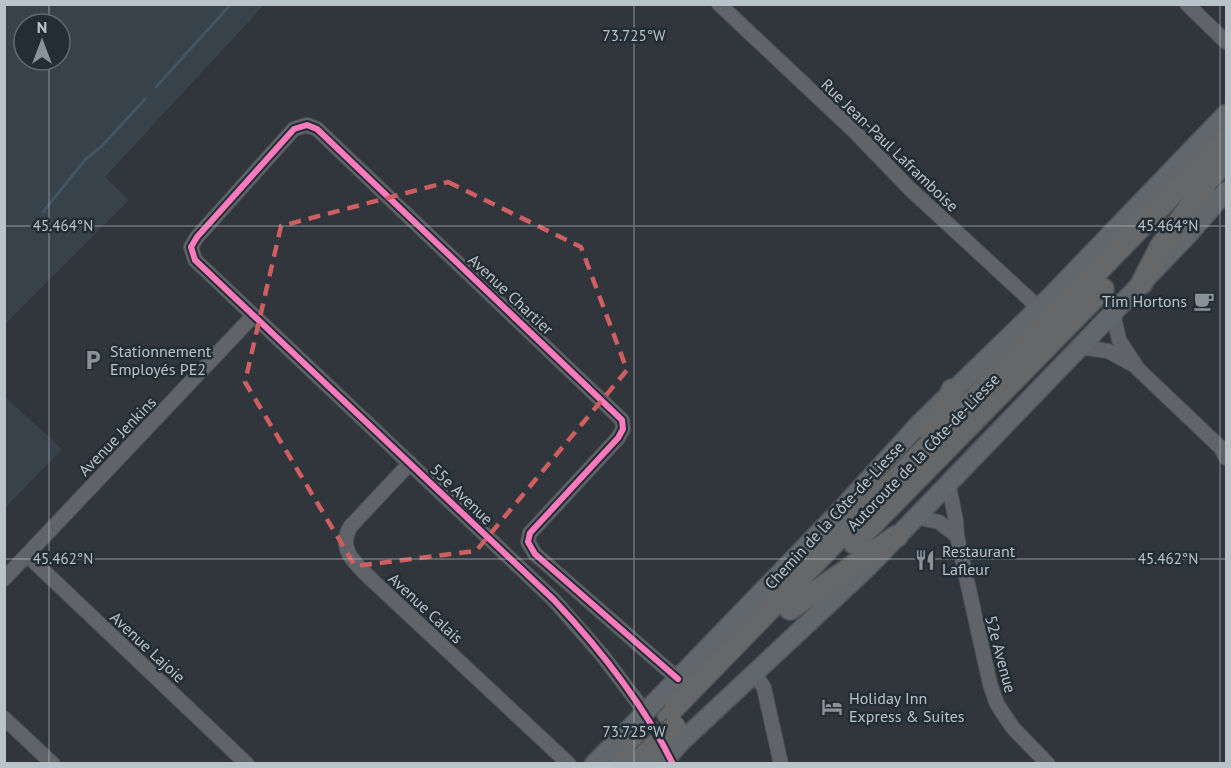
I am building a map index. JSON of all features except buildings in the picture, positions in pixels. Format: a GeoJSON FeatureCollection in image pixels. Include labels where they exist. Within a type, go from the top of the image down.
{"type":"FeatureCollection","features":[{"type":"Feature","properties":{"kind":"highway","name":"Autoroute de la Côte-de-Liesse"},"geometry":{"type":"LineString","coordinates":[[620,764],[641,752],[890,486],[1227,139]]}},
{"type":"Feature","properties":{"kind":"highway","name":"Autoroute de la Côte-de-Liesse"},"geometry":{"type":"LineString","coordinates":[[671,720],[790,609],[1221,166]]}},
{"type":"Feature","properties":{"kind":"highway"},"geometry":{"type":"LineString","coordinates":[[1142,283],[1161,246],[1221,166]]}},
{"type":"Feature","properties":{"kind":"highway"},"geometry":{"type":"LineString","coordinates":[[890,486],[941,417],[952,390]]}},
{"type":"Feature","properties":{"kind":"highway"},"geometry":{"type":"LineString","coordinates":[[790,609],[897,536]]}},
{"type":"Feature","properties":{"kind":"main road","name":"Chemin de la Côte-de-Liesse"},"geometry":{"type":"LineString","coordinates":[[671,720],[678,679],[829,523],[952,390],[1039,308],[1227,114]]}},
{"type":"Feature","properties":{"kind":"main road","name":"Chemin de la Côte-de-Liesse"},"geometry":{"type":"LineString","coordinates":[[594,764],[641,752],[671,720],[754,672],[850,584],[1142,283],[1227,190]]}},
{"type":"Feature","properties":{"kind":"street","name":"Rue Jean-Paul Laframboise"},"geometry":{"type":"LineString","coordinates":[[719,4],[852,129],[910,189],[1039,308]]}},
{"type":"Feature","properties":{"kind":"street"},"geometry":{"type":"LineString","coordinates":[[1187,4],[1227,42]]}},
{"type":"Feature","properties":{"kind":"street","name":"Avenue Chartier"},"geometry":{"type":"LineString","coordinates":[[253,316],[199,264],[193,256],[193,243],[292,130],[302,126],[311,126],[320,131],[622,420],[623,429],[618,438],[530,533],[528,542],[534,554],[678,679]]}},
{"type":"Feature","properties":{"kind":"street"},"geometry":{"type":"LineString","coordinates":[[1113,312],[1119,340],[1138,369]]}},
{"type":"Feature","properties":{"kind":"street","name":"55e Avenue"},"geometry":{"type":"LineString","coordinates":[[253,316],[554,600],[602,655],[639,704]]}},
{"type":"Feature","properties":{"kind":"street","name":"Avenue Jenkins"},"geometry":{"type":"LineString","coordinates":[[4,579],[253,316]]}},
{"type":"Feature","properties":{"kind":"street"},"geometry":{"type":"LineString","coordinates":[[1079,347],[1108,351],[1138,369],[1221,448],[1227,458]]}},
{"type":"Feature","properties":{"kind":"street","name":"Avenue Calais"},"geometry":{"type":"LineString","coordinates":[[410,463],[350,527],[345,538],[347,552],[357,566],[569,764]]}},
{"type":"Feature","properties":{"kind":"street","name":"52e Avenue"},"geometry":{"type":"LineString","coordinates":[[948,482],[957,536],[990,684],[997,704],[1013,728],[1048,764]]}},
{"type":"Feature","properties":{"kind":"street"},"geometry":{"type":"LineString","coordinates":[[915,517],[939,522],[957,536]]}},
{"type":"Feature","properties":{"kind":"street","name":"Avenue Lajoie"},"geometry":{"type":"LineString","coordinates":[[27,555],[247,764]]}},
{"type":"Feature","properties":{"kind":"street"},"geometry":{"type":"LineString","coordinates":[[754,672],[763,683],[781,764]]}},
{"type":"Feature","properties":{"kind":"street"},"geometry":{"type":"LineString","coordinates":[[4,718],[53,764]]}},
{"type":"Feature","properties":{"kind":"highlighted area"},"geometry":{"type":"Polygon","coordinates":[[[448,182],[581,247],[627,370],[476,551],[355,566],[245,382],[281,226],[448,182]]]}},
{"type":"Feature","properties":{"kind":"shaded area"},"geometry":{"type":"Polygon","coordinates":[[[5,4],[264,5],[105,177],[129,200],[5,324],[5,4]]]}},
{"type":"Feature","properties":{"kind":"shaded area"},"geometry":{"type":"Polygon","coordinates":[[[4,396],[62,449],[5,508],[4,508],[4,396]]]}},
{"type":"Feature","properties":{"kind":"waterway"},"geometry":{"type":"LineString","coordinates":[[156,87],[231,4]]}},
{"type":"Feature","properties":{"kind":"waterway"},"geometry":{"type":"LineString","coordinates":[[43,212],[85,160],[102,146],[145,99]]}},
{"type":"Feature","properties":{"kind":"tunnel"},"geometry":{"type":"LineString","coordinates":[[640,706],[664,746]]}},
{"type":"Feature","properties":{"kind":"cycle path"},"geometry":{"type":"LineString","coordinates":[[673,764],[661,741],[620,678],[554,600],[195,260],[191,247],[197,237],[294,129],[307,125],[317,129],[622,420],[623,429],[618,438],[530,533],[528,542],[535,554],[678,679]]}},
{"type":"Feature","properties":{"kind":"place","name":"Tim Hortons"},"geometry":{"type":"Point","coordinates":[1204,301]}},
{"type":"Feature","properties":{"kind":"place","name":"Stationnement Employés PE2"},"geometry":{"type":"Point","coordinates":[93,360]}},
{"type":"Feature","properties":{"kind":"place","name":"Restaurant Lafleur"},"geometry":{"type":"Point","coordinates":[925,560]}},
{"type":"Feature","properties":{"kind":"place","name":"Holiday Inn Express & Suites"},"geometry":{"type":"Point","coordinates":[832,707]}}]}
